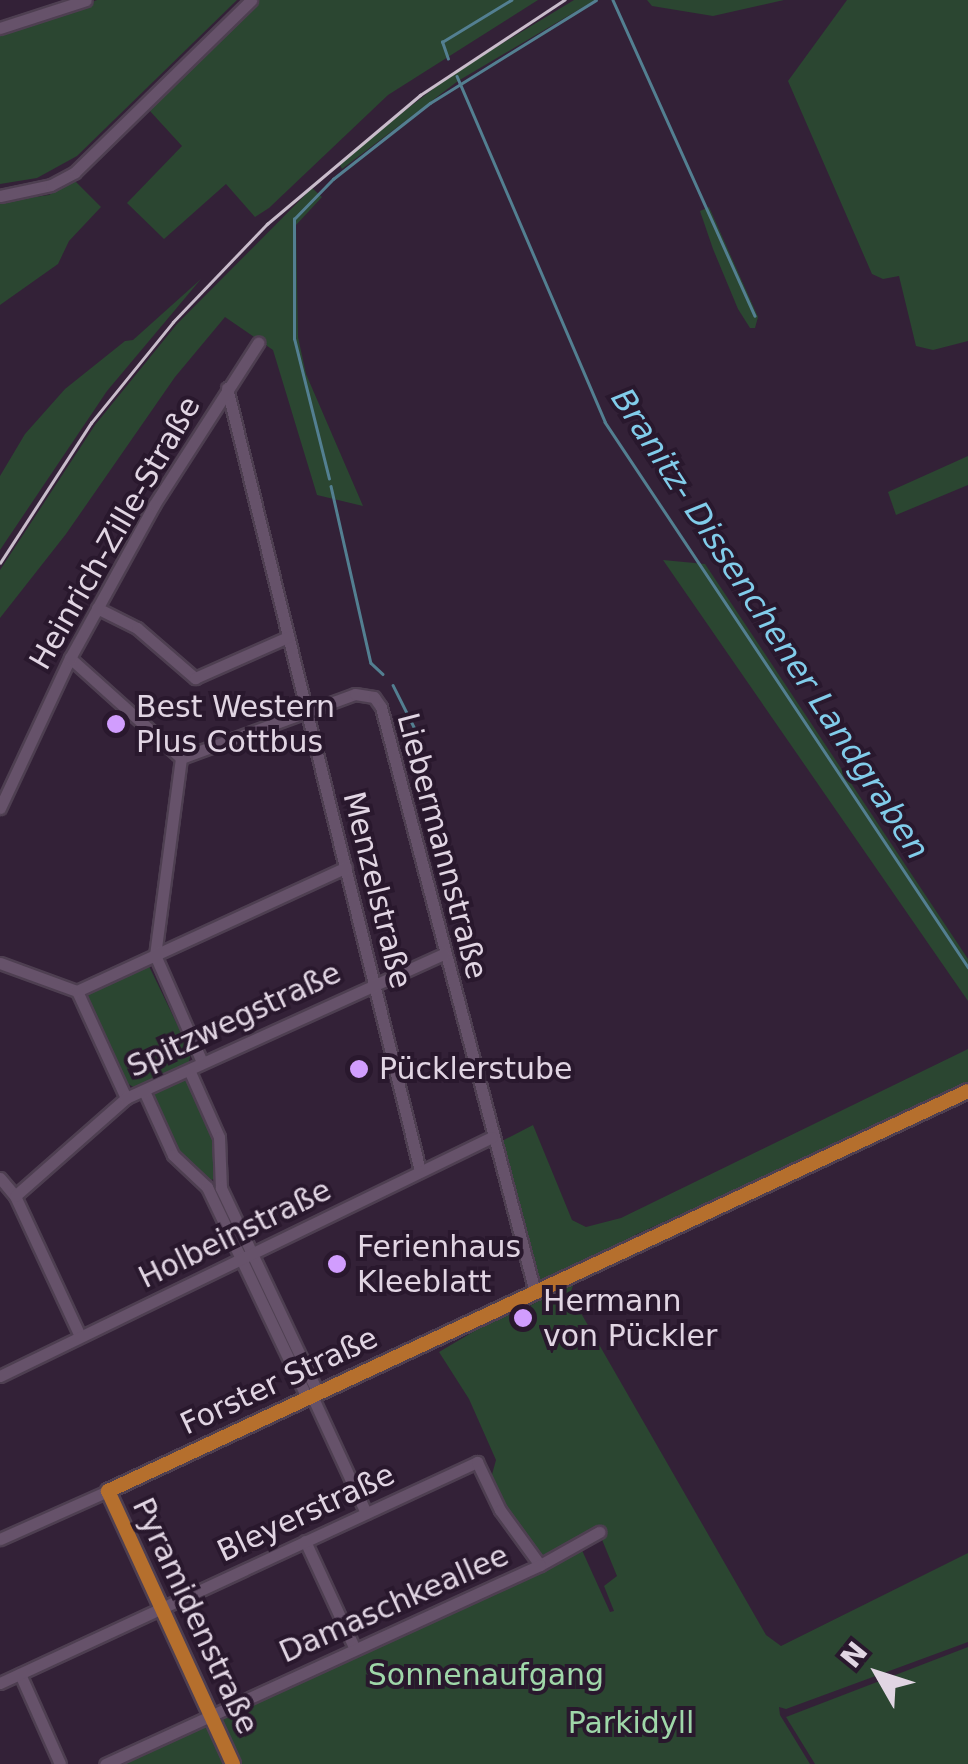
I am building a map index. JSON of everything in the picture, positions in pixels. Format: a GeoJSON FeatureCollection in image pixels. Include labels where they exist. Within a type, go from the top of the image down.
{"type":"FeatureCollection","features":[{"type":"Feature","properties":{"kind":"main road","name":"Forster Straße"},"geometry":{"type":"LineString","coordinates":[[108,1491],[968,1091]]}},
{"type":"Feature","properties":{"kind":"main road","name":"Pyramidenstraße"},"geometry":{"type":"LineString","coordinates":[[108,1491],[233,1764]]}},
{"type":"Feature","properties":{"kind":"street"},"geometry":{"type":"LineString","coordinates":[[0,28],[86,0]]}},
{"type":"Feature","properties":{"kind":"street"},"geometry":{"type":"LineString","coordinates":[[0,196],[51,185],[75,172],[251,0]]}},
{"type":"Feature","properties":{"kind":"street","name":"Heinrich-Zille-Straße"},"geometry":{"type":"LineString","coordinates":[[0,808],[70,658],[154,505],[258,343]]}},
{"type":"Feature","properties":{"kind":"street","name":"Menzelstraße"},"geometry":{"type":"LineString","coordinates":[[227,388],[420,1171]]}},
{"type":"Feature","properties":{"kind":"street"},"geometry":{"type":"LineString","coordinates":[[97,608],[137,628],[195,678],[288,637]]}},
{"type":"Feature","properties":{"kind":"street"},"geometry":{"type":"LineString","coordinates":[[70,658],[181,758],[155,956],[202,1062]]}},
{"type":"Feature","properties":{"kind":"street","name":"Liebermannstraße"},"geometry":{"type":"LineString","coordinates":[[181,758],[306,710],[362,693],[374,697],[381,708],[535,1292]]}},
{"type":"Feature","properties":{"kind":"street"},"geometry":{"type":"LineString","coordinates":[[0,963],[77,991],[346,867]]}},
{"type":"Feature","properties":{"kind":"street","name":"Spitzwegstraße"},"geometry":{"type":"LineString","coordinates":[[15,1196],[126,1098],[444,954]]}},
{"type":"Feature","properties":{"kind":"street"},"geometry":{"type":"LineString","coordinates":[[77,991],[126,1098]]}},
{"type":"Feature","properties":{"kind":"street"},"geometry":{"type":"LineString","coordinates":[[190,1072],[219,1137],[222,1188],[248,1256],[366,1513]]}},
{"type":"Feature","properties":{"kind":"street"},"geometry":{"type":"LineString","coordinates":[[144,1091],[174,1155],[208,1186],[248,1256]]}},
{"type":"Feature","properties":{"kind":"street","name":"Holbeinstraße"},"geometry":{"type":"LineString","coordinates":[[0,1376],[492,1137]]}},
{"type":"Feature","properties":{"kind":"street"},"geometry":{"type":"LineString","coordinates":[[0,1178],[15,1196],[80,1336]]}},
{"type":"Feature","properties":{"kind":"street","name":"Damaschkeallee"},"geometry":{"type":"LineString","coordinates":[[472,1464],[476,1462],[500,1510],[540,1565]]}},
{"type":"Feature","properties":{"kind":"street","name":"Bleyerstraße"},"geometry":{"type":"LineString","coordinates":[[0,1684],[472,1464]]}},
{"type":"Feature","properties":{"kind":"street","name":"Forster Straße"},"geometry":{"type":"LineString","coordinates":[[0,1539],[108,1491]]}},
{"type":"Feature","properties":{"kind":"street","name":"Damaschkeallee"},"geometry":{"type":"LineString","coordinates":[[105,1764],[540,1565],[599,1532]]}},
{"type":"Feature","properties":{"kind":"street"},"geometry":{"type":"LineString","coordinates":[[305,1541],[355,1649]]}},
{"type":"Feature","properties":{"kind":"street"},"geometry":{"type":"LineString","coordinates":[[20,1674],[60,1764]]}},
{"type":"Feature","properties":{"kind":"green space"},"geometry":{"type":"Polygon","coordinates":[[[97,0],[237,0],[77,156],[37,178],[0,184],[0,33],[97,0]]]}},
{"type":"Feature","properties":{"kind":"green space"},"geometry":{"type":"Polygon","coordinates":[[[258,0],[538,0],[388,95],[255,217],[226,184],[164,239],[127,203],[182,146],[149,110],[258,0]]]}},
{"type":"Feature","properties":{"kind":"green space"},"geometry":{"type":"Polygon","coordinates":[[[574,0],[595,0],[458,81],[342,169],[339,163],[354,150],[455,72],[574,0]]]}},
{"type":"Feature","properties":{"kind":"green space"},"geometry":{"type":"Polygon","coordinates":[[[647,0],[784,0],[713,16],[652,6],[647,0]]]}},
{"type":"Feature","properties":{"kind":"green space"},"geometry":{"type":"Polygon","coordinates":[[[847,0],[968,0],[968,341],[933,350],[916,346],[899,276],[883,279],[872,274],[788,81],[847,0]]]}},
{"type":"Feature","properties":{"kind":"green space"},"geometry":{"type":"Polygon","coordinates":[[[74,180],[101,207],[69,241],[58,264],[0,305],[0,202],[49,195],[74,180]]]}},
{"type":"Feature","properties":{"kind":"green space"},"geometry":{"type":"Polygon","coordinates":[[[312,188],[322,197],[296,225],[298,337],[306,374],[363,506],[317,495],[273,350],[225,317],[175,377],[66,534],[0,618],[0,570],[95,425],[177,324],[312,188]]]}},
{"type":"Feature","properties":{"kind":"green space"},"geometry":{"type":"Polygon","coordinates":[[[709,207],[758,317],[755,328],[750,328],[738,309],[713,249],[700,211],[709,207]]]}},
{"type":"Feature","properties":{"kind":"green space"},"geometry":{"type":"Polygon","coordinates":[[[201,279],[107,391],[0,550],[0,476],[25,434],[65,389],[125,341],[133,340],[201,279]]]}},
{"type":"Feature","properties":{"kind":"green space"},"geometry":{"type":"Polygon","coordinates":[[[968,456],[968,485],[896,515],[888,492],[968,456]]]}},
{"type":"Feature","properties":{"kind":"green space"},"geometry":{"type":"Polygon","coordinates":[[[663,560],[705,564],[968,959],[968,1001],[663,560]]]}},
{"type":"Feature","properties":{"kind":"green space"},"geometry":{"type":"Polygon","coordinates":[[[148,964],[191,1053],[188,1066],[135,1088],[125,1082],[86,999],[90,990],[148,964]]]}},
{"type":"Feature","properties":{"kind":"green space"},"geometry":{"type":"Polygon","coordinates":[[[968,1049],[968,1083],[959,1089],[637,1234],[536,1287],[500,1142],[533,1125],[572,1220],[586,1227],[621,1218],[968,1049]]]}},
{"type":"Feature","properties":{"kind":"green space"},"geometry":{"type":"Polygon","coordinates":[[[186,1075],[214,1138],[215,1178],[210,1181],[180,1156],[150,1092],[186,1075]]]}},
{"type":"Feature","properties":{"kind":"green space"},"geometry":{"type":"Polygon","coordinates":[[[575,1280],[570,1294],[766,1635],[781,1646],[968,1553],[968,1642],[786,1709],[779,1707],[810,1764],[238,1764],[216,1717],[581,1548],[610,1612],[614,1611],[604,1586],[617,1576],[598,1530],[540,1560],[504,1508],[491,1478],[496,1460],[469,1399],[439,1352],[510,1310],[521,1311],[575,1280]]]}},
{"type":"Feature","properties":{"kind":"green space"},"geometry":{"type":"Polygon","coordinates":[[[968,1647],[968,1764],[815,1764],[786,1717],[968,1647]]]}},
{"type":"Feature","properties":{"kind":"green space"},"geometry":{"type":"Polygon","coordinates":[[[208,1720],[228,1764],[116,1764],[208,1720]]]}},
{"type":"Feature","properties":{"kind":"waterway","name":"Branitz- Dissenchener Landgraben"},"geometry":{"type":"LineString","coordinates":[[448,59],[442,42],[511,0]]}},
{"type":"Feature","properties":{"kind":"waterway"},"geometry":{"type":"LineString","coordinates":[[329,479],[294,339],[294,219],[333,179],[430,103],[596,0]]}},
{"type":"Feature","properties":{"kind":"waterway"},"geometry":{"type":"LineString","coordinates":[[613,0],[755,316]]}},
{"type":"Feature","properties":{"kind":"waterway","name":"Branitz- Dissenchener Landgraben"},"geometry":{"type":"LineString","coordinates":[[457,76],[605,422],[968,967]]}},
{"type":"Feature","properties":{"kind":"waterway"},"geometry":{"type":"LineString","coordinates":[[331,486],[371,663],[383,674]]}},
{"type":"Feature","properties":{"kind":"waterway"},"geometry":{"type":"LineString","coordinates":[[393,685],[420,739]]}},
{"type":"Feature","properties":{"kind":"railway"},"geometry":{"type":"LineString","coordinates":[[0,563],[91,423],[173,322],[267,224],[420,95],[564,0]]}},
{"type":"Feature","properties":{"kind":"place","name":"Best Western Plus Cottbus"},"geometry":{"type":"Point","coordinates":[116,724]}},
{"type":"Feature","properties":{"kind":"place","name":"Pücklerstube"},"geometry":{"type":"Point","coordinates":[359,1069]}},
{"type":"Feature","properties":{"kind":"place","name":"Ferienhaus Kleeblatt"},"geometry":{"type":"Point","coordinates":[337,1264]}},
{"type":"Feature","properties":{"kind":"place","name":"Hermann von Pückler"},"geometry":{"type":"Point","coordinates":[523,1318]}},
{"type":"Feature","properties":{"kind":"park label","name":"Sonnenaufgang"},"geometry":{"type":"Point","coordinates":[486,1675]}},
{"type":"Feature","properties":{"kind":"park label","name":"Parkidyll"},"geometry":{"type":"Point","coordinates":[631,1723]}}]}
